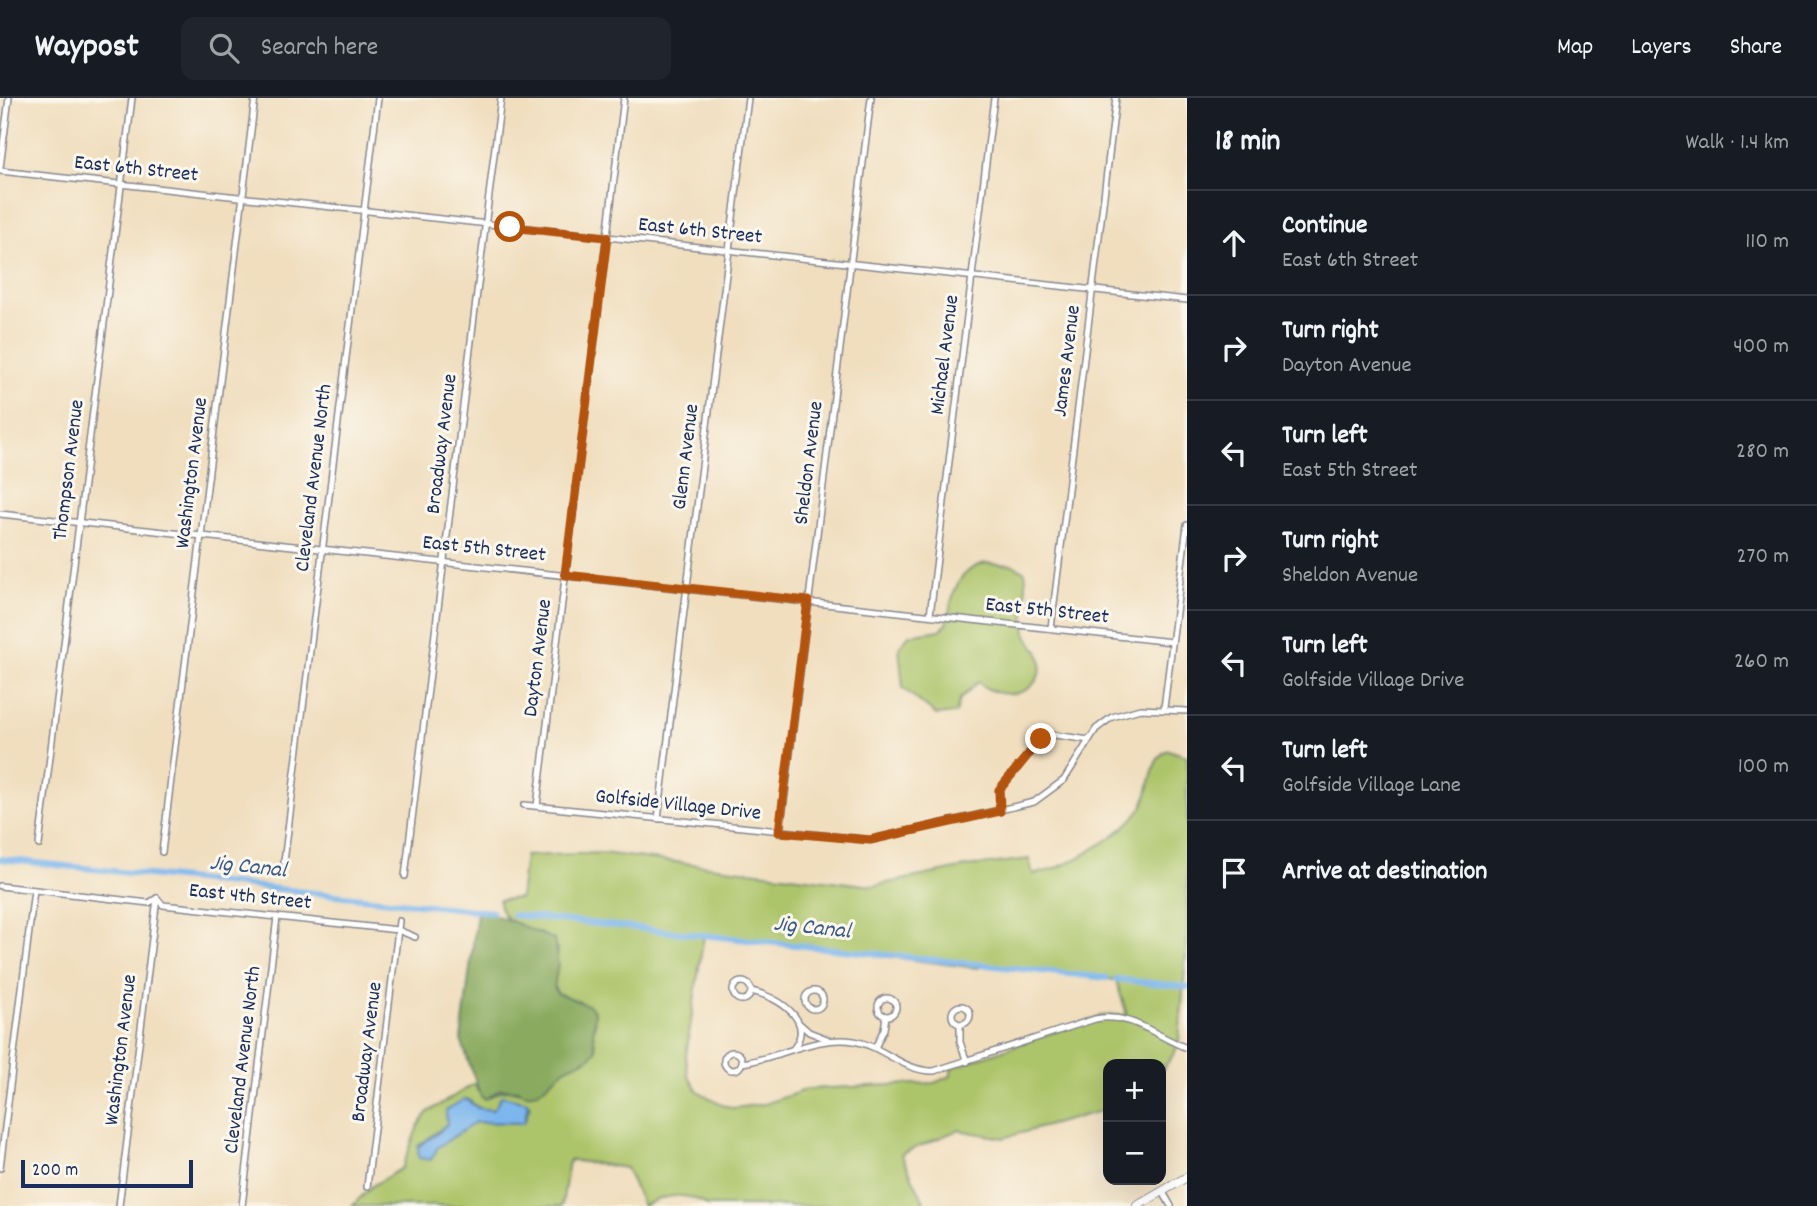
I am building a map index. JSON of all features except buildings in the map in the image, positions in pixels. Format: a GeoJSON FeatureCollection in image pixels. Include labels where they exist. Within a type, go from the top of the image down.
{"type":"FeatureCollection","features":[{"type":"Feature","properties":{"kind":"main road"},"geometry":{"type":"LineString","coordinates":[[1137,1206],[1187,1177]]}},
{"type":"Feature","properties":{"kind":"street"},"geometry":{"type":"LineString","coordinates":[[0,170],[9,98]]}},
{"type":"Feature","properties":{"kind":"street","name":"Thompson Avenue"},"geometry":{"type":"LineString","coordinates":[[39,845],[132,98]]}},
{"type":"Feature","properties":{"kind":"street","name":"Washington Avenue"},"geometry":{"type":"LineString","coordinates":[[162,852],[255,98]]}},
{"type":"Feature","properties":{"kind":"street","name":"Cleveland Avenue North"},"geometry":{"type":"LineString","coordinates":[[284,862],[378,98]]}},
{"type":"Feature","properties":{"kind":"street","name":"Broadway Avenue"},"geometry":{"type":"LineString","coordinates":[[405,876],[501,98]]}},
{"type":"Feature","properties":{"kind":"street","name":"Dayton Avenue"},"geometry":{"type":"LineString","coordinates":[[537,806],[625,98]]}},
{"type":"Feature","properties":{"kind":"street","name":"Glenn Avenue"},"geometry":{"type":"LineString","coordinates":[[658,819],[748,98]]}},
{"type":"Feature","properties":{"kind":"street","name":"Sheldon Avenue"},"geometry":{"type":"LineString","coordinates":[[779,832],[871,98]]}},
{"type":"Feature","properties":{"kind":"street","name":"Michael Avenue"},"geometry":{"type":"LineString","coordinates":[[930,615],[994,98]]}},
{"type":"Feature","properties":{"kind":"street","name":"James Avenue"},"geometry":{"type":"LineString","coordinates":[[1051,628],[1116,98]]}},
{"type":"Feature","properties":{"kind":"street","name":"East 6th Street"},"geometry":{"type":"LineString","coordinates":[[0,170],[1187,300]]}},
{"type":"Feature","properties":{"kind":"street","name":"East 5th Street"},"geometry":{"type":"LineString","coordinates":[[0,513],[1172,642]]}},
{"type":"Feature","properties":{"kind":"street"},"geometry":{"type":"LineString","coordinates":[[1164,708],[1187,525]]}},
{"type":"Feature","properties":{"kind":"street","name":"Golfside Village Drive"},"geometry":{"type":"LineString","coordinates":[[524,805],[870,840],[1034,802],[1052,790],[1073,768],[1101,724],[1118,714],[1140,709],[1187,711]]}},
{"type":"Feature","properties":{"kind":"street"},"geometry":{"type":"LineString","coordinates":[[1000,811],[999,790],[1041,739],[1055,735],[1089,740]]}},
{"type":"Feature","properties":{"kind":"street","name":"East 4th Street"},"geometry":{"type":"LineString","coordinates":[[0,887],[149,903],[156,898],[163,905],[398,930],[415,937]]}},
{"type":"Feature","properties":{"kind":"street"},"geometry":{"type":"LineString","coordinates":[[0,1168],[34,890]]}},
{"type":"Feature","properties":{"kind":"street","name":"Washington Avenue"},"geometry":{"type":"LineString","coordinates":[[119,1206],[156,898]]}},
{"type":"Feature","properties":{"kind":"street","name":"Cleveland Avenue North"},"geometry":{"type":"LineString","coordinates":[[242,1206],[277,917]]}},
{"type":"Feature","properties":{"kind":"street","name":"Broadway Avenue"},"geometry":{"type":"LineString","coordinates":[[367,1187],[399,921]]}},
{"type":"Feature","properties":{"kind":"street"},"geometry":{"type":"LineString","coordinates":[[751,991],[780,1001],[809,1032],[831,1040],[855,1041],[927,1072],[967,1062],[1103,1017],[1131,1021],[1176,1044],[1187,1046]]}},
{"type":"Feature","properties":{"kind":"street"},"geometry":{"type":"LineString","coordinates":[[787,1052],[799,1039],[797,1020],[807,1006]]}},
{"type":"Feature","properties":{"kind":"street"},"geometry":{"type":"LineString","coordinates":[[875,1048],[884,1029],[886,1016]]}},
{"type":"Feature","properties":{"kind":"street"},"geometry":{"type":"LineString","coordinates":[[961,1024],[960,1042],[967,1062]]}},
{"type":"Feature","properties":{"kind":"street"},"geometry":{"type":"LineString","coordinates":[[742,1063],[831,1040]]}},
{"type":"Feature","properties":{"kind":"street"},"geometry":{"type":"LineString","coordinates":[[1163,1192],[1171,1206]]}},
{"type":"Feature","properties":{"kind":"green space"},"geometry":{"type":"Polygon","coordinates":[[[986,563],[1013,565],[1025,572],[1025,624],[1028,636],[1040,656],[1038,677],[1024,691],[1015,694],[995,692],[978,682],[960,699],[956,713],[936,715],[903,688],[899,648],[909,635],[940,630],[947,624],[953,595],[962,578],[976,566],[986,563]]]}},
{"type":"Feature","properties":{"kind":"green space"},"geometry":{"type":"Polygon","coordinates":[[[1168,750],[1187,756],[1187,943],[1179,1041],[1166,1065],[1166,1059],[1103,1059],[1103,1110],[1003,1138],[958,1130],[901,1154],[926,1206],[708,1206],[692,1198],[676,1196],[643,1206],[626,1168],[569,1160],[562,1206],[352,1206],[372,1186],[402,1168],[418,1126],[428,1112],[474,1084],[478,1092],[490,1097],[505,1090],[530,1094],[566,1068],[589,1058],[596,1051],[593,1033],[595,1022],[581,1002],[557,993],[554,987],[557,949],[540,934],[513,923],[500,908],[499,900],[520,898],[525,856],[602,853],[873,886],[966,867],[1029,859],[1033,874],[1077,858],[1123,828],[1142,807],[1157,760],[1168,750]],[[704,934],[686,1055],[688,1075],[698,1091],[722,1105],[734,1108],[764,1104],[808,1089],[934,1083],[951,1076],[951,1068],[1101,1016],[1127,1015],[1116,980],[994,964],[977,968],[704,934]],[[468,1099],[446,1110],[447,1124],[418,1146],[419,1158],[431,1159],[438,1147],[476,1122],[524,1123],[530,1105],[499,1099],[496,1108],[492,1110],[477,1107],[468,1099]]]}},
{"type":"Feature","properties":{"kind":"green space"},"geometry":{"type":"Polygon","coordinates":[[[477,912],[506,919],[554,939],[558,965],[554,987],[557,993],[590,1006],[595,1012],[593,1033],[596,1051],[589,1058],[566,1068],[538,1092],[525,1094],[518,1090],[501,1089],[485,1099],[481,1097],[461,1040],[477,912]]]}},
{"type":"Feature","properties":{"kind":"water"},"geometry":{"type":"Polygon","coordinates":[[[502,1096],[528,1102],[524,1123],[476,1122],[438,1147],[431,1160],[419,1158],[418,1147],[447,1124],[446,1110],[465,1099],[478,1108],[493,1110],[502,1096]]]}},
{"type":"Feature","properties":{"kind":"waterway","name":"Jig Canal"},"geometry":{"type":"LineString","coordinates":[[0,859],[492,912]]}},
{"type":"Feature","properties":{"kind":"waterway","name":"Jig Canal"},"geometry":{"type":"LineString","coordinates":[[513,915],[1107,978]]}},
{"type":"Feature","properties":{"kind":"waterway","name":"Jig Canal"},"geometry":{"type":"LineString","coordinates":[[1116,979],[1187,987]]}},
{"type":"Feature","properties":{"kind":"route"},"geometry":{"type":"LineString","coordinates":[[510,227],[607,237],[565,575],[808,601],[779,832],[854,841],[870,840],[1000,811],[999,790],[1041,739]]}}]}
